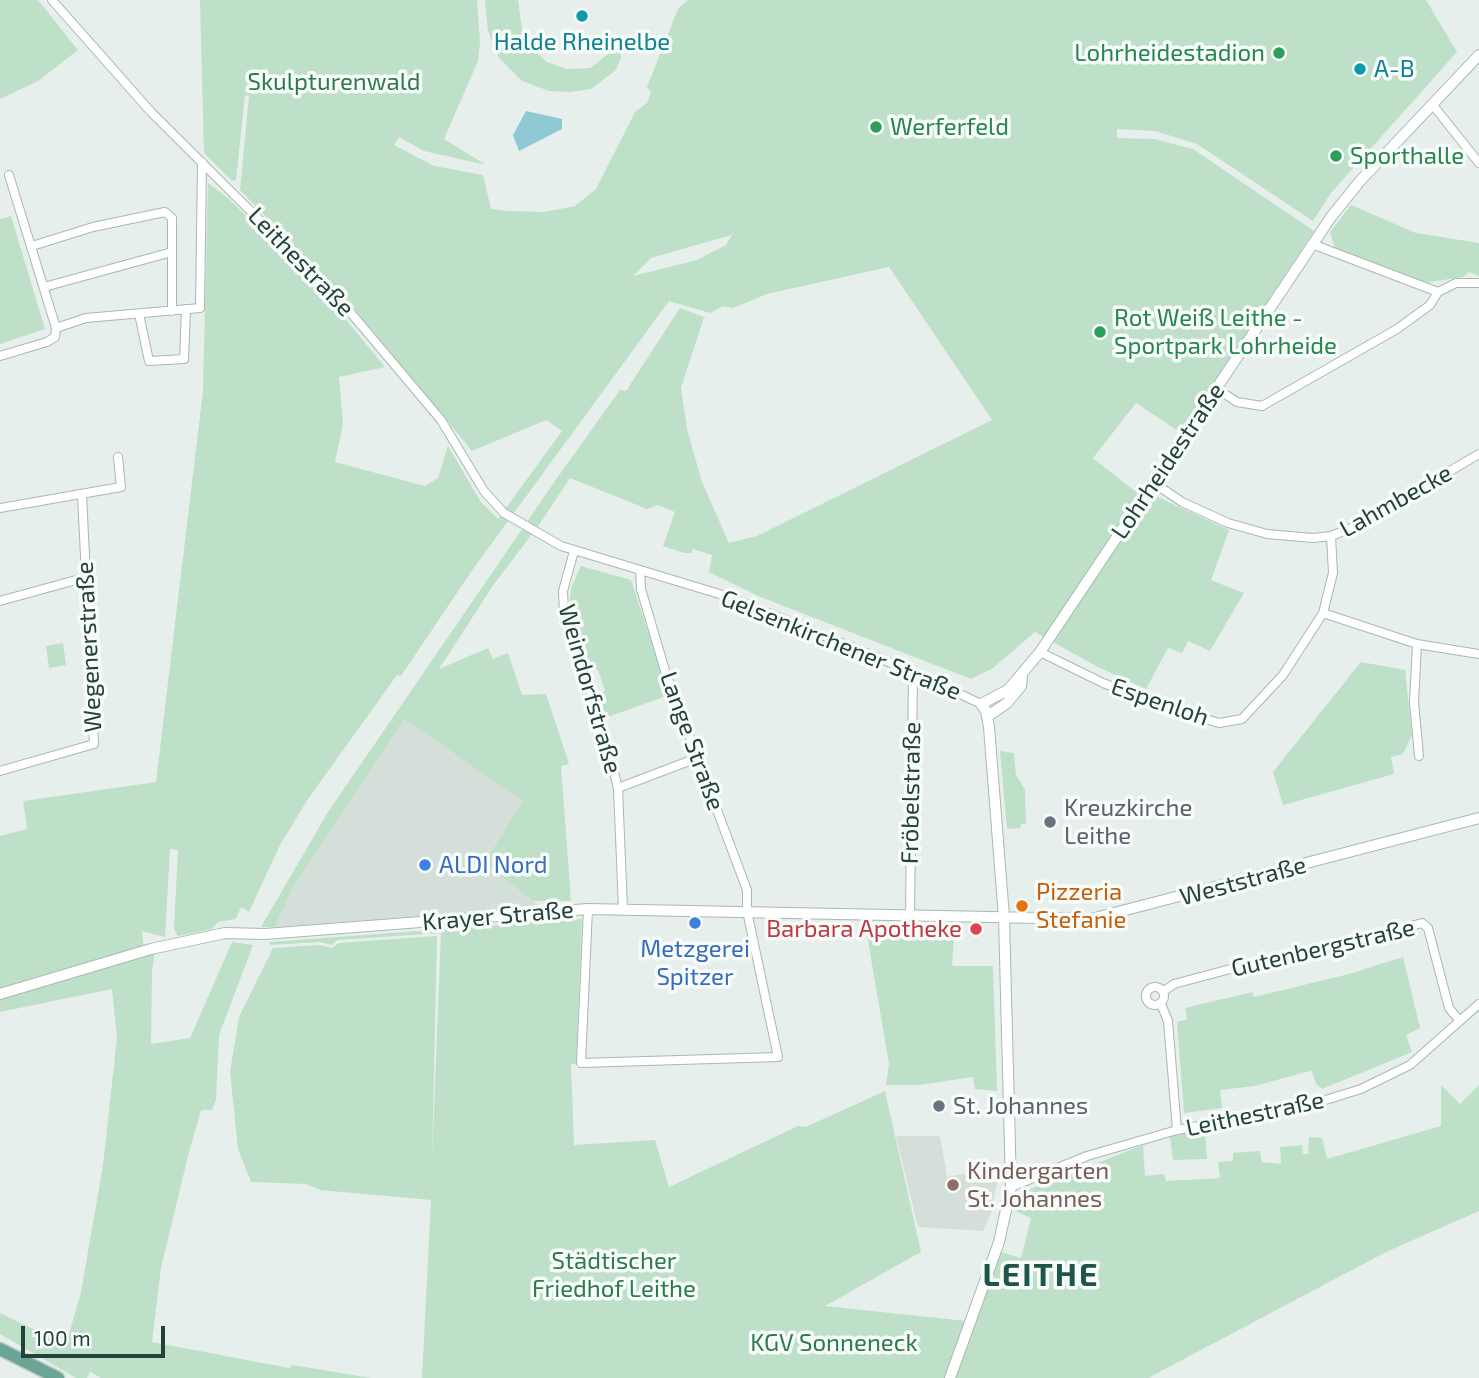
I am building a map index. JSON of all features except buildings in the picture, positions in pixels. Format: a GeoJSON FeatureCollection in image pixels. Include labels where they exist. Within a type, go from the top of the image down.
{"type":"FeatureCollection","features":[{"type":"Feature","properties":{"kind":"main road"},"geometry":{"type":"LineString","coordinates":[[0,1349],[58,1378]]}},
{"type":"Feature","properties":{"kind":"street","name":"Leithestraße"},"geometry":{"type":"LineString","coordinates":[[52,0],[151,111],[302,259],[355,317],[441,420],[496,506],[536,533]]}},
{"type":"Feature","properties":{"kind":"street","name":"Lohrheidestraße"},"geometry":{"type":"LineString","coordinates":[[981,704],[1000,696],[1022,676],[1040,652],[1312,244],[1360,181],[1479,55]]}},
{"type":"Feature","properties":{"kind":"street"},"geometry":{"type":"LineString","coordinates":[[1432,104],[1479,163]]}},
{"type":"Feature","properties":{"kind":"street"},"geometry":{"type":"LineString","coordinates":[[56,328],[86,318],[200,308],[202,162]]}},
{"type":"Feature","properties":{"kind":"street"},"geometry":{"type":"LineString","coordinates":[[0,356],[47,342],[55,337],[56,328],[9,176]]}},
{"type":"Feature","properties":{"kind":"street"},"geometry":{"type":"LineString","coordinates":[[32,246],[93,227],[160,211],[172,218],[172,311]]}},
{"type":"Feature","properties":{"kind":"street"},"geometry":{"type":"LineString","coordinates":[[1312,244],[1438,292]]}},
{"type":"Feature","properties":{"kind":"street"},"geometry":{"type":"LineString","coordinates":[[44,287],[172,252]]}},
{"type":"Feature","properties":{"kind":"street"},"geometry":{"type":"LineString","coordinates":[[1217,389],[1237,402],[1262,406],[1397,329],[1430,305],[1438,292],[1456,283],[1479,283]]}},
{"type":"Feature","properties":{"kind":"street"},"geometry":{"type":"LineString","coordinates":[[139,314],[149,361],[184,359],[186,309]]}},
{"type":"Feature","properties":{"kind":"street","name":"Lahmbecke"},"geometry":{"type":"LineString","coordinates":[[1154,483],[1182,502],[1228,523],[1293,538],[1331,537],[1356,526],[1479,454]]}},
{"type":"Feature","properties":{"kind":"street"},"geometry":{"type":"LineString","coordinates":[[0,508],[121,487],[118,457]]}},
{"type":"Feature","properties":{"kind":"street","name":"Wegenerstraße"},"geometry":{"type":"LineString","coordinates":[[0,771],[94,744],[82,494]]}},
{"type":"Feature","properties":{"kind":"street","name":"Gelsenkirchener Straße"},"geometry":{"type":"LineString","coordinates":[[536,533],[574,551],[726,596],[913,672],[981,704],[988,716],[1004,917],[1011,1187],[999,1242],[950,1378]]}},
{"type":"Feature","properties":{"kind":"street","name":"Espenloh"},"geometry":{"type":"LineString","coordinates":[[1040,652],[1103,683],[1172,709],[1219,723],[1234,722],[1247,715],[1283,675],[1323,613],[1333,573],[1331,537]]}},
{"type":"Feature","properties":{"kind":"street","name":"Weindorfstraße"},"geometry":{"type":"LineString","coordinates":[[574,551],[563,591],[564,614],[601,724],[618,788],[623,909]]}},
{"type":"Feature","properties":{"kind":"street","name":"Lange Straße"},"geometry":{"type":"LineString","coordinates":[[588,909],[581,1063],[778,1057],[747,911],[747,890],[658,649],[641,589],[640,570]]}},
{"type":"Feature","properties":{"kind":"street"},"geometry":{"type":"LineString","coordinates":[[0,600],[87,577]]}},
{"type":"Feature","properties":{"kind":"street"},"geometry":{"type":"LineString","coordinates":[[1323,613],[1417,644],[1479,654]]}},
{"type":"Feature","properties":{"kind":"street"},"geometry":{"type":"LineString","coordinates":[[1417,644],[1414,702],[1419,756]]}},
{"type":"Feature","properties":{"kind":"street","name":"Fröbelstraße"},"geometry":{"type":"LineString","coordinates":[[910,915],[913,672]]}},
{"type":"Feature","properties":{"kind":"street","name":"Lohrheidestraße"},"geometry":{"type":"LineString","coordinates":[[988,716],[1007,703],[1021,686],[1022,676]]}},
{"type":"Feature","properties":{"kind":"street","name":"Weindorfstraße"},"geometry":{"type":"LineString","coordinates":[[618,788],[697,758]]}},
{"type":"Feature","properties":{"kind":"street","name":"Weststraße"},"geometry":{"type":"LineString","coordinates":[[1004,917],[1091,919],[1479,818]]}},
{"type":"Feature","properties":{"kind":"street","name":"Krayer Straße"},"geometry":{"type":"LineString","coordinates":[[0,994],[151,949],[225,933],[265,934],[588,909],[1004,917]]}},
{"type":"Feature","properties":{"kind":"street","name":"Gutenbergstraße"},"geometry":{"type":"LineString","coordinates":[[1164,991],[1174,984],[1222,971],[1248,965],[1265,965],[1423,923],[1428,928],[1449,1008],[1459,1020]]}},
{"type":"Feature","properties":{"kind":"street","name":"Gutenbergstraße"},"geometry":{"type":"LineString","coordinates":[[1153,987],[1164,991],[1165,998],[1161,1004],[1152,1005],[1146,994],[1153,987]]}},
{"type":"Feature","properties":{"kind":"street","name":"Gutenbergstraße"},"geometry":{"type":"LineString","coordinates":[[1161,1004],[1168,1021],[1177,1130]]}},
{"type":"Feature","properties":{"kind":"street","name":"Leithestraße"},"geometry":{"type":"LineString","coordinates":[[1011,1187],[1087,1156],[1177,1130],[1303,1107],[1361,1089],[1410,1065],[1479,1004]]}},
{"type":"Feature","properties":{"kind":"shaded area"},"geometry":{"type":"Polygon","coordinates":[[[404,719],[524,801],[487,866],[541,907],[275,927],[294,886],[404,719]]]}},
{"type":"Feature","properties":{"kind":"shaded area","name":"Kindergarten St. Johannes"},"geometry":{"type":"Polygon","coordinates":[[[896,1136],[940,1136],[947,1177],[968,1173],[970,1183],[998,1178],[991,1213],[983,1231],[918,1227],[896,1136]]]}},
{"type":"Feature","properties":{"kind":"green space"},"geometry":{"type":"Polygon","coordinates":[[[0,0],[38,0],[78,50],[38,81],[0,99],[0,0]]]}},
{"type":"Feature","properties":{"kind":"green space","name":"Skulpturenwald"},"geometry":{"type":"Polygon","coordinates":[[[200,0],[477,0],[480,42],[478,61],[444,139],[486,165],[424,151],[399,137],[394,145],[434,166],[483,175],[491,209],[508,211],[544,212],[575,206],[596,189],[635,112],[647,103],[651,92],[647,87],[678,9],[688,0],[1426,0],[1457,52],[1331,193],[1313,221],[1197,144],[1155,131],[1117,129],[1117,138],[1154,139],[1193,149],[1314,231],[1181,433],[1136,403],[1093,458],[1132,489],[1160,498],[1229,530],[1211,580],[1244,593],[1210,651],[1188,641],[1182,653],[1168,648],[1146,689],[1096,666],[1035,632],[993,668],[971,679],[758,596],[709,572],[712,555],[693,549],[691,553],[684,553],[663,546],[675,512],[658,505],[647,509],[570,478],[539,525],[494,584],[439,669],[488,648],[493,659],[508,653],[522,695],[546,694],[569,764],[561,766],[571,901],[533,901],[487,866],[490,854],[523,801],[404,719],[294,886],[275,927],[261,927],[328,812],[555,481],[620,390],[626,391],[680,308],[704,317],[681,388],[687,429],[702,482],[729,543],[757,536],[992,420],[889,267],[767,294],[733,308],[723,306],[710,313],[669,301],[473,569],[401,676],[397,675],[308,799],[280,845],[249,912],[241,907],[236,919],[218,922],[212,929],[178,936],[174,929],[178,850],[170,849],[165,937],[142,931],[144,951],[155,949],[151,1044],[190,1038],[232,942],[253,945],[219,1035],[216,1100],[212,1110],[201,1110],[188,1156],[161,1268],[152,1342],[289,1368],[292,1365],[371,1378],[102,1378],[90,1372],[87,1378],[76,1378],[0,1334],[0,1313],[66,1345],[81,1292],[103,1165],[117,1038],[112,989],[0,1012],[0,836],[27,829],[23,801],[156,782],[203,391],[208,183],[229,199],[318,286],[385,367],[339,377],[343,425],[335,462],[425,486],[438,478],[448,446],[481,502],[498,519],[562,431],[546,420],[472,451],[358,313],[240,190],[249,96],[245,95],[236,180],[232,181],[204,153],[200,0]],[[736,228],[731,235],[651,258],[633,276],[697,260],[726,245],[736,228]]]}},
{"type":"Feature","properties":{"kind":"green space"},"geometry":{"type":"Polygon","coordinates":[[[485,0],[518,0],[523,35],[530,47],[547,62],[567,69],[590,68],[620,45],[621,57],[616,70],[591,89],[570,92],[549,91],[522,81],[499,58],[488,31],[485,0]]]}},
{"type":"Feature","properties":{"kind":"green space"},"geometry":{"type":"Polygon","coordinates":[[[1351,205],[1416,233],[1479,243],[1479,276],[1469,272],[1463,277],[1424,283],[1336,251],[1330,232],[1351,205]]]}},
{"type":"Feature","properties":{"kind":"green space"},"geometry":{"type":"Polygon","coordinates":[[[11,216],[45,329],[0,344],[0,219],[11,216]]]}},
{"type":"Feature","properties":{"kind":"green space"},"geometry":{"type":"Polygon","coordinates":[[[581,566],[631,580],[669,695],[605,718],[599,693],[605,691],[598,670],[587,670],[569,611],[571,588],[581,566]]]}},
{"type":"Feature","properties":{"kind":"green space"},"geometry":{"type":"Polygon","coordinates":[[[63,643],[66,665],[49,668],[46,646],[63,643]]]}},
{"type":"Feature","properties":{"kind":"green space"},"geometry":{"type":"Polygon","coordinates":[[[1361,662],[1405,670],[1412,735],[1403,754],[1391,757],[1394,774],[1283,805],[1273,772],[1361,662]]]}},
{"type":"Feature","properties":{"kind":"green space"},"geometry":{"type":"Polygon","coordinates":[[[1000,751],[1014,753],[1016,775],[1025,790],[1026,824],[1021,824],[1020,828],[1007,829],[1000,751]]]}},
{"type":"Feature","properties":{"kind":"green space"},"geometry":{"type":"Polygon","coordinates":[[[582,919],[576,1064],[571,1064],[574,1145],[655,1140],[669,1187],[798,1126],[806,1127],[885,1091],[921,1252],[825,1306],[976,1322],[1001,1252],[1021,1258],[1031,1218],[1015,1211],[1023,1192],[1143,1145],[1145,1176],[1164,1174],[1166,1181],[1220,1178],[1218,1162],[1233,1161],[1233,1153],[1260,1151],[1262,1162],[1281,1164],[1280,1147],[1302,1145],[1303,1154],[1308,1154],[1309,1137],[1322,1138],[1327,1159],[1441,1126],[1441,1085],[1460,1104],[1479,1085],[1479,1211],[1386,1252],[1148,1378],[422,1378],[431,1200],[320,1190],[306,1184],[251,1182],[238,1149],[230,1072],[239,1017],[273,948],[319,945],[332,948],[339,943],[437,936],[432,1161],[441,933],[338,940],[331,945],[320,942],[270,945],[269,942],[582,919]]]}},
{"type":"Feature","properties":{"kind":"green space"},"geometry":{"type":"Polygon","coordinates":[[[865,923],[916,931],[955,927],[952,966],[993,966],[997,1091],[975,1089],[973,1077],[919,1085],[886,1085],[889,1064],[865,923]]]}},
{"type":"Feature","properties":{"kind":"green space"},"geometry":{"type":"Polygon","coordinates":[[[1403,957],[1420,1028],[1406,1035],[1412,1052],[1322,1089],[1316,1084],[1312,1071],[1255,1086],[1220,1090],[1222,1108],[1184,1113],[1177,1022],[1187,1019],[1185,1008],[1252,992],[1254,997],[1349,974],[1403,957]]]}},
{"type":"Feature","properties":{"kind":"green space"},"geometry":{"type":"Polygon","coordinates":[[[1205,1129],[1207,1159],[1173,1160],[1170,1136],[1205,1129]]]}},
{"type":"Feature","properties":{"kind":"water"},"geometry":{"type":"Polygon","coordinates":[[[526,111],[562,119],[562,129],[519,151],[513,135],[526,111]]]}},
{"type":"Feature","properties":{"kind":"place","name":"Halde Rheinelbe"},"geometry":{"type":"Point","coordinates":[582,16]}},
{"type":"Feature","properties":{"kind":"place","name":"Lohrheidestadion"},"geometry":{"type":"Point","coordinates":[1279,53]}},
{"type":"Feature","properties":{"kind":"place","name":"A-B"},"geometry":{"type":"Point","coordinates":[1360,69]}},
{"type":"Feature","properties":{"kind":"place","name":"Werferfeld"},"geometry":{"type":"Point","coordinates":[876,127]}},
{"type":"Feature","properties":{"kind":"place","name":"Sporthalle"},"geometry":{"type":"Point","coordinates":[1336,156]}},
{"type":"Feature","properties":{"kind":"place","name":"Rot Weiß Leithe - Sportpark Lohrheide"},"geometry":{"type":"Point","coordinates":[1100,332]}},
{"type":"Feature","properties":{"kind":"place","name":"Kreuzkirche Leithe"},"geometry":{"type":"Point","coordinates":[1050,822]}},
{"type":"Feature","properties":{"kind":"place","name":"ALDI Nord"},"geometry":{"type":"Point","coordinates":[425,865]}},
{"type":"Feature","properties":{"kind":"place","name":"Pizzeria Stefanie"},"geometry":{"type":"Point","coordinates":[1022,906]}},
{"type":"Feature","properties":{"kind":"place","name":"Metzgerei Spitzer"},"geometry":{"type":"Point","coordinates":[695,923]}},
{"type":"Feature","properties":{"kind":"place","name":"Barbara Apotheke"},"geometry":{"type":"Point","coordinates":[976,929]}},
{"type":"Feature","properties":{"kind":"place","name":"St. Johannes"},"geometry":{"type":"Point","coordinates":[939,1106]}},
{"type":"Feature","properties":{"kind":"place","name":"Kindergarten St. Johannes"},"geometry":{"type":"Point","coordinates":[953,1185]}},
{"type":"Feature","properties":{"kind":"district","name":"LEITHE"},"geometry":{"type":"Point","coordinates":[1041,1275]}},
{"type":"Feature","properties":{"kind":"park label","name":"Städtischer Friedhof Leithe"},"geometry":{"type":"Point","coordinates":[614,1275]}},
{"type":"Feature","properties":{"kind":"park label","name":"KGV Sonneneck"},"geometry":{"type":"Point","coordinates":[834,1343]}}]}
